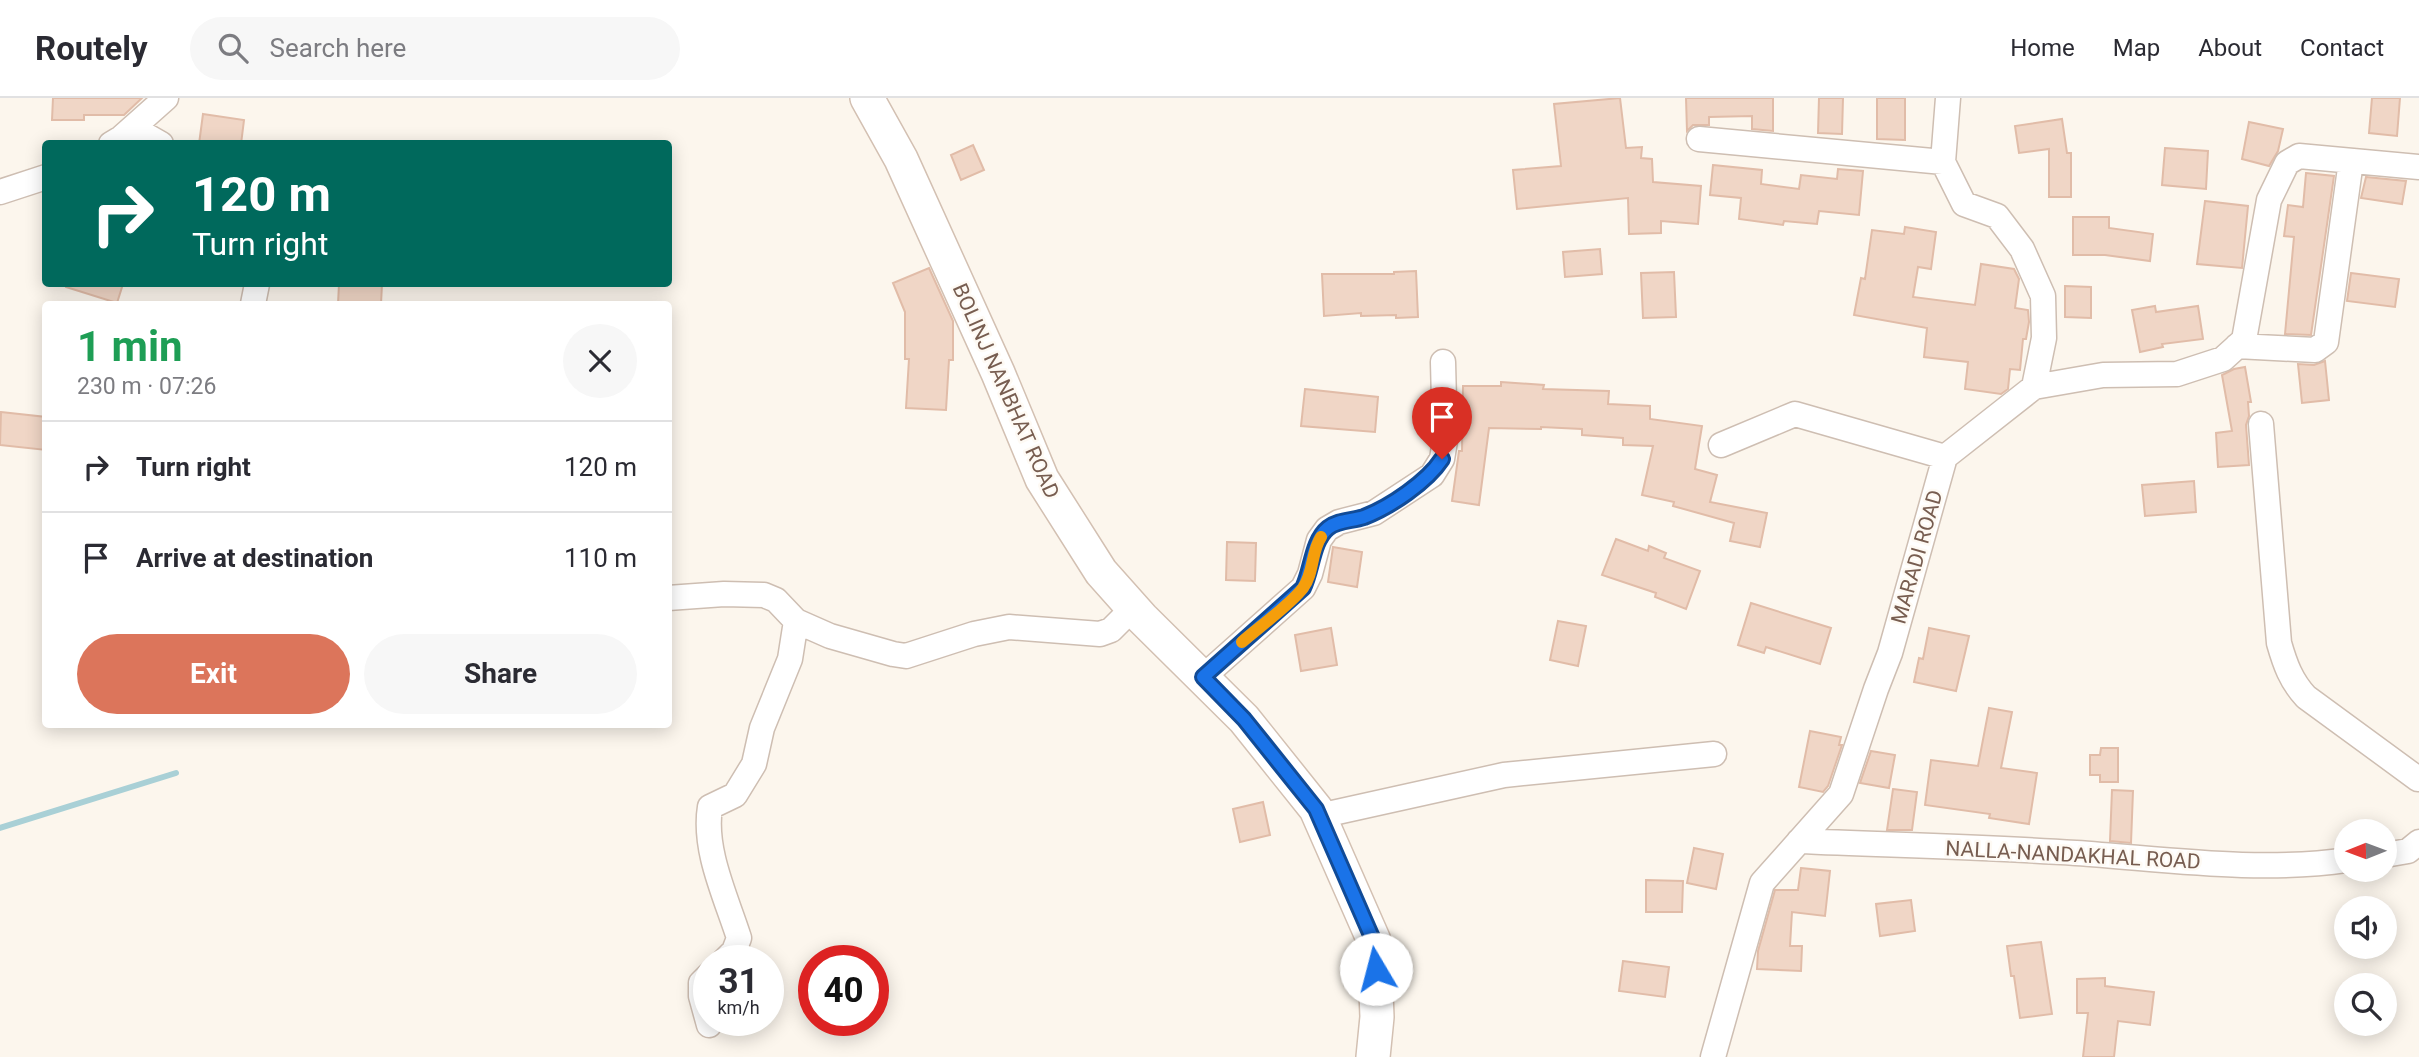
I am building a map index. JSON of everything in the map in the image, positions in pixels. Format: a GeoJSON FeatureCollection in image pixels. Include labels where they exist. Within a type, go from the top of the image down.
{"type":"FeatureCollection","features":[{"type":"Feature","properties":{"kind":"street"},"geometry":{"type":"LineString","coordinates":[[116,140],[166,98]]}},
{"type":"Feature","properties":{"kind":"street","name":"BOLINJ NANBHAT ROAD"},"geometry":{"type":"LineString","coordinates":[[867,98],[901,159],[998,373],[1042,479],[1101,572],[1133,608],[1244,719],[1278,759],[1319,816],[1374,942],[1377,1017],[1373,1057]]}},
{"type":"Feature","properties":{"kind":"street"},"geometry":{"type":"LineString","coordinates":[[1948,98],[1943,162],[1964,204],[1997,216],[2022,249],[2043,296],[2044,338],[2034,387]]}},
{"type":"Feature","properties":{"kind":"street"},"geometry":{"type":"LineString","coordinates":[[133,128],[153,140]]}},
{"type":"Feature","properties":{"kind":"street"},"geometry":{"type":"LineString","coordinates":[[1699,139],[1943,162]]}},
{"type":"Feature","properties":{"kind":"street"},"geometry":{"type":"LineString","coordinates":[[1721,445],[1794,414],[1945,457],[2034,387],[2103,375],[2177,374],[2223,359],[2244,340],[2269,200],[2287,163],[2299,156],[2419,167]]}},
{"type":"Feature","properties":{"kind":"street"},"geometry":{"type":"LineString","coordinates":[[2237,346],[2315,350],[2326,342],[2351,161]]}},
{"type":"Feature","properties":{"kind":"street"},"geometry":{"type":"LineString","coordinates":[[0,192],[42,178]]}},
{"type":"Feature","properties":{"kind":"street"},"geometry":{"type":"LineString","coordinates":[[1203,677],[1303,588],[1310,574],[1319,540],[1327,529],[1339,522],[1374,513],[1432,475],[1442,459],[1445,442],[1443,362]]}},
{"type":"Feature","properties":{"kind":"street"},"geometry":{"type":"LineString","coordinates":[[2261,424],[2279,643],[2287,670],[2296,687],[2306,697],[2419,780]]}},
{"type":"Feature","properties":{"kind":"street","name":"MARADI ROAD"},"geometry":{"type":"LineString","coordinates":[[1713,1057],[1762,883],[1841,794],[1891,653],[1945,457]]}},
{"type":"Feature","properties":{"kind":"street"},"geometry":{"type":"LineString","coordinates":[[672,598],[724,594],[764,595],[776,600],[796,621],[830,636],[906,656],[974,634],[1009,627],[1100,634],[1111,629],[1133,608]]}},
{"type":"Feature","properties":{"kind":"street"},"geometry":{"type":"LineString","coordinates":[[736,945],[738,938],[709,845],[707,825],[710,807],[735,795],[754,764],[762,728],[790,659],[796,621]]}},
{"type":"Feature","properties":{"kind":"street"},"geometry":{"type":"LineString","coordinates":[[1319,816],[1504,775],[1714,754]]}},
{"type":"Feature","properties":{"kind":"street","name":"NALLA-NANDAKHAL ROAD"},"geometry":{"type":"LineString","coordinates":[[1799,841],[2074,853],[2205,863],[2311,865],[2334,862]]}},
{"type":"Feature","properties":{"kind":"street"},"geometry":{"type":"LineString","coordinates":[[2398,853],[2408,852],[2419,842]]}},
{"type":"Feature","properties":{"kind":"building"},"geometry":{"type":"Polygon","coordinates":[[[53,98],[142,98],[124,115],[84,115],[84,120],[52,120],[53,98]]]}},
{"type":"Feature","properties":{"kind":"building"},"geometry":{"type":"Polygon","coordinates":[[[1620,98],[1626,148],[1642,147],[1641,158],[1652,159],[1653,182],[1701,186],[1698,224],[1661,221],[1661,233],[1629,234],[1628,198],[1517,209],[1513,170],[1561,166],[1554,104],[1620,98]]]}},
{"type":"Feature","properties":{"kind":"building"},"geometry":{"type":"Polygon","coordinates":[[[1686,98],[1773,98],[1773,131],[1752,129],[1752,116],[1709,117],[1709,125],[1693,125],[1687,131],[1686,98]]]}},
{"type":"Feature","properties":{"kind":"building"},"geometry":{"type":"Polygon","coordinates":[[[1819,98],[1843,98],[1842,134],[1818,133],[1819,98]]]}},
{"type":"Feature","properties":{"kind":"building"},"geometry":{"type":"Polygon","coordinates":[[[1877,98],[1905,98],[1905,140],[1877,139],[1877,98]]]}},
{"type":"Feature","properties":{"kind":"building"},"geometry":{"type":"Polygon","coordinates":[[[2372,98],[2400,98],[2397,136],[2369,133],[2372,98]]]}},
{"type":"Feature","properties":{"kind":"building"},"geometry":{"type":"Polygon","coordinates":[[[203,114],[244,120],[242,140],[200,140],[203,114]]]}},
{"type":"Feature","properties":{"kind":"building"},"geometry":{"type":"Polygon","coordinates":[[[2062,119],[2067,153],[2071,153],[2071,197],[2049,197],[2049,149],[2019,153],[2015,126],[2062,119]]]}},
{"type":"Feature","properties":{"kind":"building"},"geometry":{"type":"Polygon","coordinates":[[[2249,122],[2283,129],[2278,151],[2269,166],[2242,159],[2249,122]]]}},
{"type":"Feature","properties":{"kind":"building"},"geometry":{"type":"Polygon","coordinates":[[[973,145],[984,170],[961,180],[951,155],[973,145]]]}},
{"type":"Feature","properties":{"kind":"building"},"geometry":{"type":"Polygon","coordinates":[[[2165,148],[2208,151],[2206,189],[2162,185],[2165,148]]]}},
{"type":"Feature","properties":{"kind":"building"},"geometry":{"type":"Polygon","coordinates":[[[1713,165],[1762,170],[1761,184],[1799,189],[1801,175],[1837,179],[1838,169],[1863,171],[1859,215],[1819,211],[1817,224],[1784,221],[1783,225],[1739,219],[1741,198],[1710,195],[1713,165]]]}},
{"type":"Feature","properties":{"kind":"building"},"geometry":{"type":"Polygon","coordinates":[[[2306,173],[2334,176],[2311,335],[2285,334],[2294,237],[2284,236],[2288,205],[2303,207],[2306,173]]]}},
{"type":"Feature","properties":{"kind":"building"},"geometry":{"type":"Polygon","coordinates":[[[2366,177],[2406,181],[2402,204],[2361,198],[2366,177]]]}},
{"type":"Feature","properties":{"kind":"building"},"geometry":{"type":"Polygon","coordinates":[[[2205,201],[2248,206],[2242,268],[2197,264],[2205,201]]]}},
{"type":"Feature","properties":{"kind":"building"},"geometry":{"type":"Polygon","coordinates":[[[2073,217],[2109,217],[2109,228],[2153,234],[2150,261],[2105,255],[2073,255],[2073,217]]]}},
{"type":"Feature","properties":{"kind":"building"},"geometry":{"type":"Polygon","coordinates":[[[1905,227],[1936,232],[1931,269],[1918,267],[1913,297],[1975,305],[1981,264],[2014,269],[2019,279],[2015,308],[2028,310],[2029,322],[2026,339],[2023,339],[2020,370],[2010,369],[2008,389],[2001,394],[1965,389],[1968,362],[1924,357],[1927,328],[1854,315],[1861,278],[1865,279],[1872,230],[1904,234],[1905,227]]]}},
{"type":"Feature","properties":{"kind":"building"},"geometry":{"type":"Polygon","coordinates":[[[1600,249],[1602,274],[1565,277],[1563,252],[1600,249]]]}},
{"type":"Feature","properties":{"kind":"building"},"geometry":{"type":"Polygon","coordinates":[[[929,268],[953,321],[953,360],[949,360],[946,410],[906,408],[909,359],[905,359],[905,312],[893,283],[929,268]]]}},
{"type":"Feature","properties":{"kind":"building"},"geometry":{"type":"Polygon","coordinates":[[[1416,271],[1418,317],[1361,316],[1361,313],[1324,316],[1322,274],[1394,274],[1416,271]]]}},
{"type":"Feature","properties":{"kind":"building"},"geometry":{"type":"Polygon","coordinates":[[[1674,272],[1676,317],[1643,318],[1641,273],[1674,272]]]}},
{"type":"Feature","properties":{"kind":"building"},"geometry":{"type":"Polygon","coordinates":[[[2351,273],[2399,279],[2395,307],[2347,301],[2351,273]]]}},
{"type":"Feature","properties":{"kind":"building"},"geometry":{"type":"Polygon","coordinates":[[[2065,286],[2091,287],[2091,318],[2065,317],[2065,286]]]}},
{"type":"Feature","properties":{"kind":"building"},"geometry":{"type":"Polygon","coordinates":[[[66,287],[122,287],[118,301],[66,287]]]}},
{"type":"Feature","properties":{"kind":"building"},"geometry":{"type":"Polygon","coordinates":[[[339,287],[382,287],[381,301],[338,301],[339,287]]]}},
{"type":"Feature","properties":{"kind":"building"},"geometry":{"type":"Polygon","coordinates":[[[2155,306],[2156,312],[2198,306],[2203,339],[2162,344],[2163,347],[2140,352],[2132,310],[2155,306]]]}},
{"type":"Feature","properties":{"kind":"building"},"geometry":{"type":"Polygon","coordinates":[[[2325,361],[2329,400],[2302,403],[2298,364],[2314,365],[2325,361]]]}},
{"type":"Feature","properties":{"kind":"building"},"geometry":{"type":"Polygon","coordinates":[[[2245,367],[2251,402],[2248,402],[2249,416],[2246,425],[2249,465],[2218,467],[2216,433],[2232,431],[2222,375],[2245,367]]]}},
{"type":"Feature","properties":{"kind":"building"},"geometry":{"type":"Polygon","coordinates":[[[1501,382],[1544,385],[1543,389],[1609,391],[1608,404],[1650,406],[1650,419],[1702,426],[1695,469],[1717,475],[1710,502],[1767,513],[1760,547],[1730,541],[1734,523],[1673,506],[1674,502],[1642,495],[1653,446],[1623,445],[1623,438],[1582,435],[1582,429],[1489,428],[1479,505],[1452,501],[1459,451],[1462,451],[1463,386],[1501,386],[1501,382]]]}},
{"type":"Feature","properties":{"kind":"building"},"geometry":{"type":"Polygon","coordinates":[[[1305,389],[1378,397],[1375,432],[1301,426],[1305,389]]]}},
{"type":"Feature","properties":{"kind":"building"},"geometry":{"type":"Polygon","coordinates":[[[1,412],[42,417],[42,450],[0,445],[1,412]]]}},
{"type":"Feature","properties":{"kind":"building"},"geometry":{"type":"Polygon","coordinates":[[[2194,481],[2196,512],[2145,516],[2142,485],[2194,481]]]}},
{"type":"Feature","properties":{"kind":"building"},"geometry":{"type":"Polygon","coordinates":[[[1616,539],[1648,551],[1649,546],[1666,553],[1664,558],[1700,571],[1686,609],[1655,597],[1656,593],[1602,575],[1616,539]]]}},
{"type":"Feature","properties":{"kind":"building"},"geometry":{"type":"Polygon","coordinates":[[[1227,542],[1256,543],[1255,581],[1226,580],[1227,542]]]}},
{"type":"Feature","properties":{"kind":"building"},"geometry":{"type":"Polygon","coordinates":[[[1333,547],[1362,552],[1357,587],[1328,582],[1333,547]]]}},
{"type":"Feature","properties":{"kind":"building"},"geometry":{"type":"Polygon","coordinates":[[[1751,603],[1831,628],[1820,664],[1766,647],[1764,653],[1738,645],[1751,603]]]}},
{"type":"Feature","properties":{"kind":"building"},"geometry":{"type":"Polygon","coordinates":[[[1558,621],[1586,626],[1578,666],[1550,660],[1558,621]]]}},
{"type":"Feature","properties":{"kind":"building"},"geometry":{"type":"Polygon","coordinates":[[[1331,628],[1337,665],[1301,671],[1295,635],[1331,628]]]}},
{"type":"Feature","properties":{"kind":"building"},"geometry":{"type":"Polygon","coordinates":[[[1929,628],[1969,636],[1956,691],[1914,682],[1919,658],[1923,659],[1929,628]]]}},
{"type":"Feature","properties":{"kind":"building"},"geometry":{"type":"Polygon","coordinates":[[[1989,708],[2012,712],[2001,768],[2037,773],[2029,824],[1989,818],[1990,814],[1925,805],[1931,760],[1978,766],[1989,708]]]}},
{"type":"Feature","properties":{"kind":"building"},"geometry":{"type":"Polygon","coordinates":[[[1810,731],[1841,737],[1839,745],[1842,745],[1828,786],[1823,792],[1799,787],[1810,731]]]}},
{"type":"Feature","properties":{"kind":"building"},"geometry":{"type":"Polygon","coordinates":[[[2101,748],[2118,748],[2118,782],[2100,782],[2100,775],[2090,775],[2090,755],[2100,755],[2101,748]]]}},
{"type":"Feature","properties":{"kind":"building"},"geometry":{"type":"Polygon","coordinates":[[[1871,751],[1895,755],[1889,788],[1860,783],[1871,751]]]}},
{"type":"Feature","properties":{"kind":"building"},"geometry":{"type":"Polygon","coordinates":[[[1893,789],[1917,792],[1912,830],[1887,830],[1893,789]]]}},
{"type":"Feature","properties":{"kind":"building"},"geometry":{"type":"Polygon","coordinates":[[[2112,790],[2133,791],[2131,843],[2110,841],[2112,790]]]}},
{"type":"Feature","properties":{"kind":"building"},"geometry":{"type":"Polygon","coordinates":[[[1263,802],[1270,835],[1240,842],[1233,809],[1263,802]]]}},
{"type":"Feature","properties":{"kind":"building"},"geometry":{"type":"Polygon","coordinates":[[[1694,848],[1723,854],[1716,889],[1687,883],[1694,848]]]}},
{"type":"Feature","properties":{"kind":"building"},"geometry":{"type":"Polygon","coordinates":[[[1801,868],[1830,871],[1825,916],[1792,912],[1790,946],[1802,946],[1801,971],[1757,969],[1758,951],[1775,890],[1798,890],[1801,868]]]}},
{"type":"Feature","properties":{"kind":"building"},"geometry":{"type":"Polygon","coordinates":[[[1646,880],[1683,881],[1682,912],[1646,912],[1646,880]]]}},
{"type":"Feature","properties":{"kind":"building"},"geometry":{"type":"Polygon","coordinates":[[[1911,900],[1915,931],[1880,936],[1876,904],[1911,900]]]}},
{"type":"Feature","properties":{"kind":"building"},"geometry":{"type":"Polygon","coordinates":[[[2041,942],[2052,1014],[2020,1018],[2007,946],[2041,942]]]}},
{"type":"Feature","properties":{"kind":"building"},"geometry":{"type":"Polygon","coordinates":[[[1623,961],[1669,967],[1665,997],[1619,991],[1623,961]]]}},
{"type":"Feature","properties":{"kind":"building"},"geometry":{"type":"Polygon","coordinates":[[[2105,978],[2105,986],[2154,992],[2150,1025],[2118,1021],[2114,1057],[2083,1057],[2088,1013],[2077,1013],[2077,979],[2105,978]]]}},
{"type":"Feature","properties":{"kind":"waterway"},"geometry":{"type":"LineString","coordinates":[[0,828],[176,773]]}},
{"type":"Feature","properties":{"kind":"slow traffic"},"geometry":{"type":"LineString","coordinates":[[1242,642],[1303,588],[1321,537]]}},
{"type":"Feature","properties":{"kind":"route"},"geometry":{"type":"LineString","coordinates":[[1376,969],[1374,942],[1316,809],[1244,719],[1203,677],[1303,588],[1310,574],[1319,540],[1327,529],[1339,522],[1374,513],[1432,475],[1442,459]]}}]}
